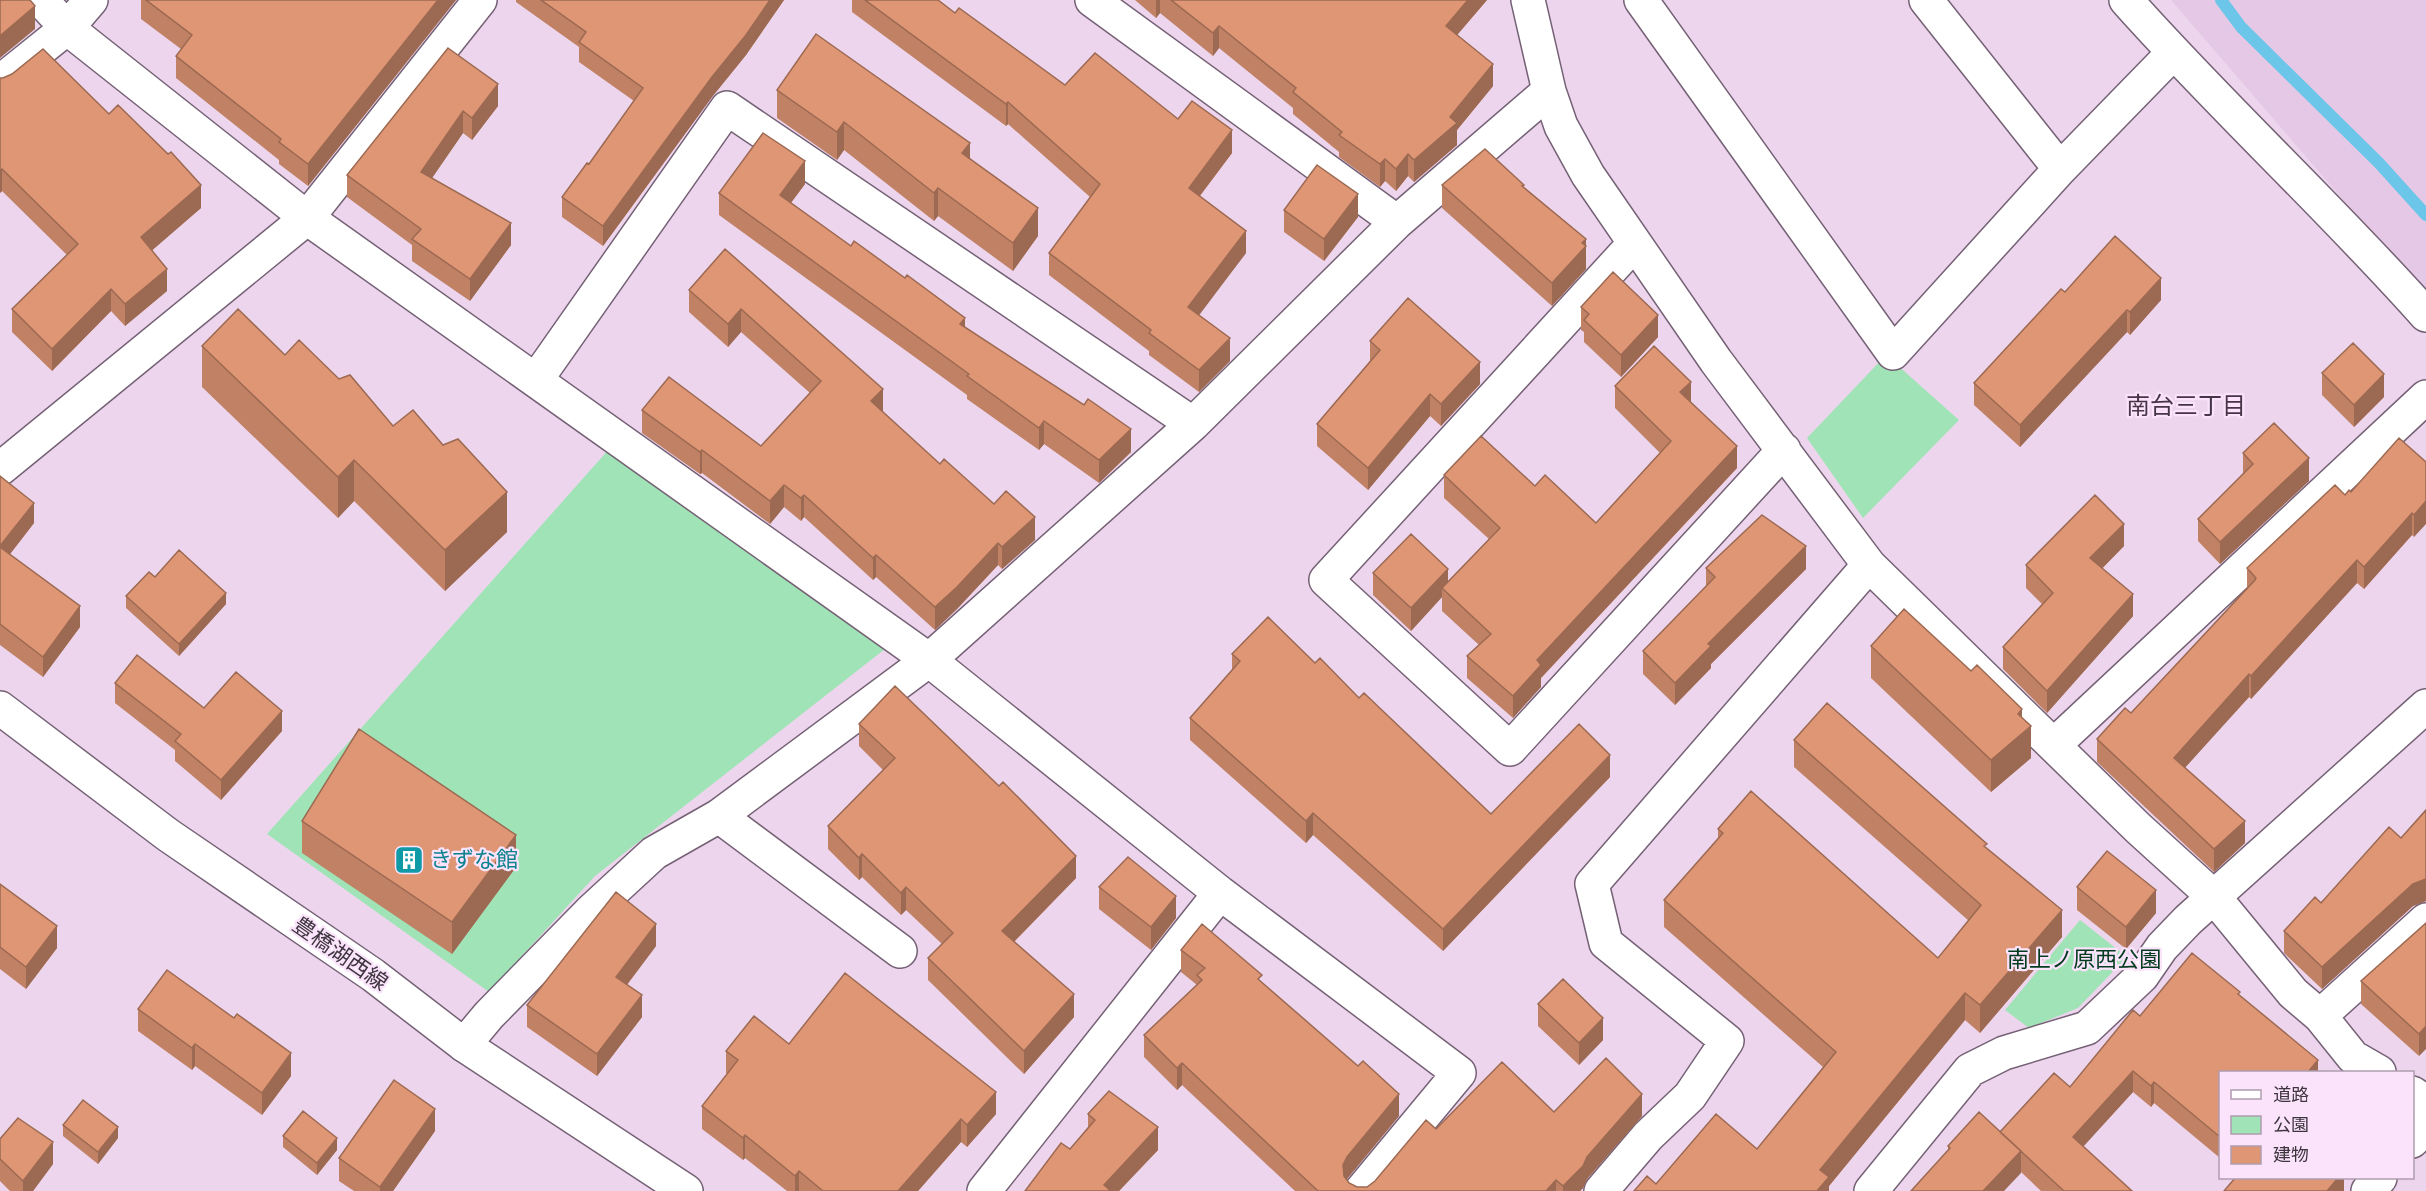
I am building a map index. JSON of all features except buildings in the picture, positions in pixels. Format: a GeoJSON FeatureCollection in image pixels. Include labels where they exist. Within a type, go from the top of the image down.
{"type":"FeatureCollection","features":[{"type":"Feature","properties":{"kind":"street"},"geometry":{"type":"LineString","coordinates":[[41,0],[67,28],[307,218],[929,660],[1220,894],[1459,1073],[1361,1191]]}},
{"type":"Feature","properties":{"kind":"street"},"geometry":{"type":"LineString","coordinates":[[0,82],[67,28],[91,0]]}},
{"type":"Feature","properties":{"kind":"street"},"geometry":{"type":"LineString","coordinates":[[0,469],[307,218],[480,0]]}},
{"type":"Feature","properties":{"kind":"street"},"geometry":{"type":"LineString","coordinates":[[1092,0],[1397,222]]}},
{"type":"Feature","properties":{"kind":"street"},"geometry":{"type":"LineString","coordinates":[[1528,0],[1549,91],[1561,126],[1588,175],[1716,361],[1869,565],[2138,828],[2214,897],[2293,993],[2320,1016],[2353,1057],[2377,1071]]}},
{"type":"Feature","properties":{"kind":"street"},"geometry":{"type":"LineString","coordinates":[[1641,0],[1893,353],[2060,169],[2173,53]]}},
{"type":"Feature","properties":{"kind":"street"},"geometry":{"type":"LineString","coordinates":[[1926,0],[2060,169]]}},
{"type":"Feature","properties":{"kind":"street"},"geometry":{"type":"LineString","coordinates":[[2126,0],[2173,53],[2373,256],[2426,315]]}},
{"type":"Feature","properties":{"kind":"street"},"geometry":{"type":"LineString","coordinates":[[464,1045],[489,1015],[590,912],[654,853],[719,816],[929,660],[1194,424],[1397,222],[1549,91]]}},
{"type":"Feature","properties":{"kind":"street"},"geometry":{"type":"LineString","coordinates":[[536,380],[727,108],[1194,424]]}},
{"type":"Feature","properties":{"kind":"street"},"geometry":{"type":"LineString","coordinates":[[1634,244],[1326,580],[1510,749],[1784,450]]}},
{"type":"Feature","properties":{"kind":"street"},"geometry":{"type":"LineString","coordinates":[[2054,745],[2426,397]]}},
{"type":"Feature","properties":{"kind":"street"},"geometry":{"type":"LineString","coordinates":[[1601,1191],[1648,1136],[1690,1096],[1727,1041],[1606,943],[1592,884],[1869,565]]}},
{"type":"Feature","properties":{"kind":"street"},"geometry":{"type":"LineString","coordinates":[[1871,1191],[1970,1070],[2004,1053],[2087,1028],[2142,976],[2162,947],[2214,897],[2426,706]]}},
{"type":"Feature","properties":{"kind":"street","name":"豊橋湖西線"},"geometry":{"type":"LineString","coordinates":[[0,708],[168,835],[373,975],[464,1045],[686,1191]]}},
{"type":"Feature","properties":{"kind":"street"},"geometry":{"type":"LineString","coordinates":[[719,816],[900,951]]}},
{"type":"Feature","properties":{"kind":"street"},"geometry":{"type":"LineString","coordinates":[[984,1191],[1220,894]]}},
{"type":"Feature","properties":{"kind":"street"},"geometry":{"type":"LineString","coordinates":[[2320,1016],[2426,920]]}},
{"type":"Feature","properties":{"kind":"street"},"geometry":{"type":"LineString","coordinates":[[2414,1139],[2426,1126]]}},
{"type":"Feature","properties":{"kind":"street"},"geometry":{"type":"LineString","coordinates":[[2368,1191],[2379,1179]]}},
{"type":"Feature","properties":{"kind":"shaded area"},"geometry":{"type":"Polygon","coordinates":[[[2171,0],[2426,0],[2426,296],[2171,0]]]}},
{"type":"Feature","properties":{"kind":"green space"},"geometry":{"type":"Polygon","coordinates":[[[1886,355],[1959,420],[1863,518],[1807,438],[1886,355]]]}},
{"type":"Feature","properties":{"kind":"green space"},"geometry":{"type":"Polygon","coordinates":[[[610,448],[885,649],[595,876],[489,992],[267,834],[610,448]]]}},
{"type":"Feature","properties":{"kind":"green space","name":"南上ノ原西公園"},"geometry":{"type":"Polygon","coordinates":[[[2080,920],[2127,957],[2078,1008],[2029,1028],[2005,1010],[2080,920]]]}},
{"type":"Feature","properties":{"kind":"waterway"},"geometry":{"type":"LineString","coordinates":[[2221,0],[2241,27],[2379,163],[2426,215]]}},
{"type":"Feature","properties":{"kind":"place","name":"きずな館"},"geometry":{"type":"Point","coordinates":[409,860]}},
{"type":"Feature","properties":{"kind":"district","name":"南台三丁目"},"geometry":{"type":"Point","coordinates":[2186,406]}}]}
